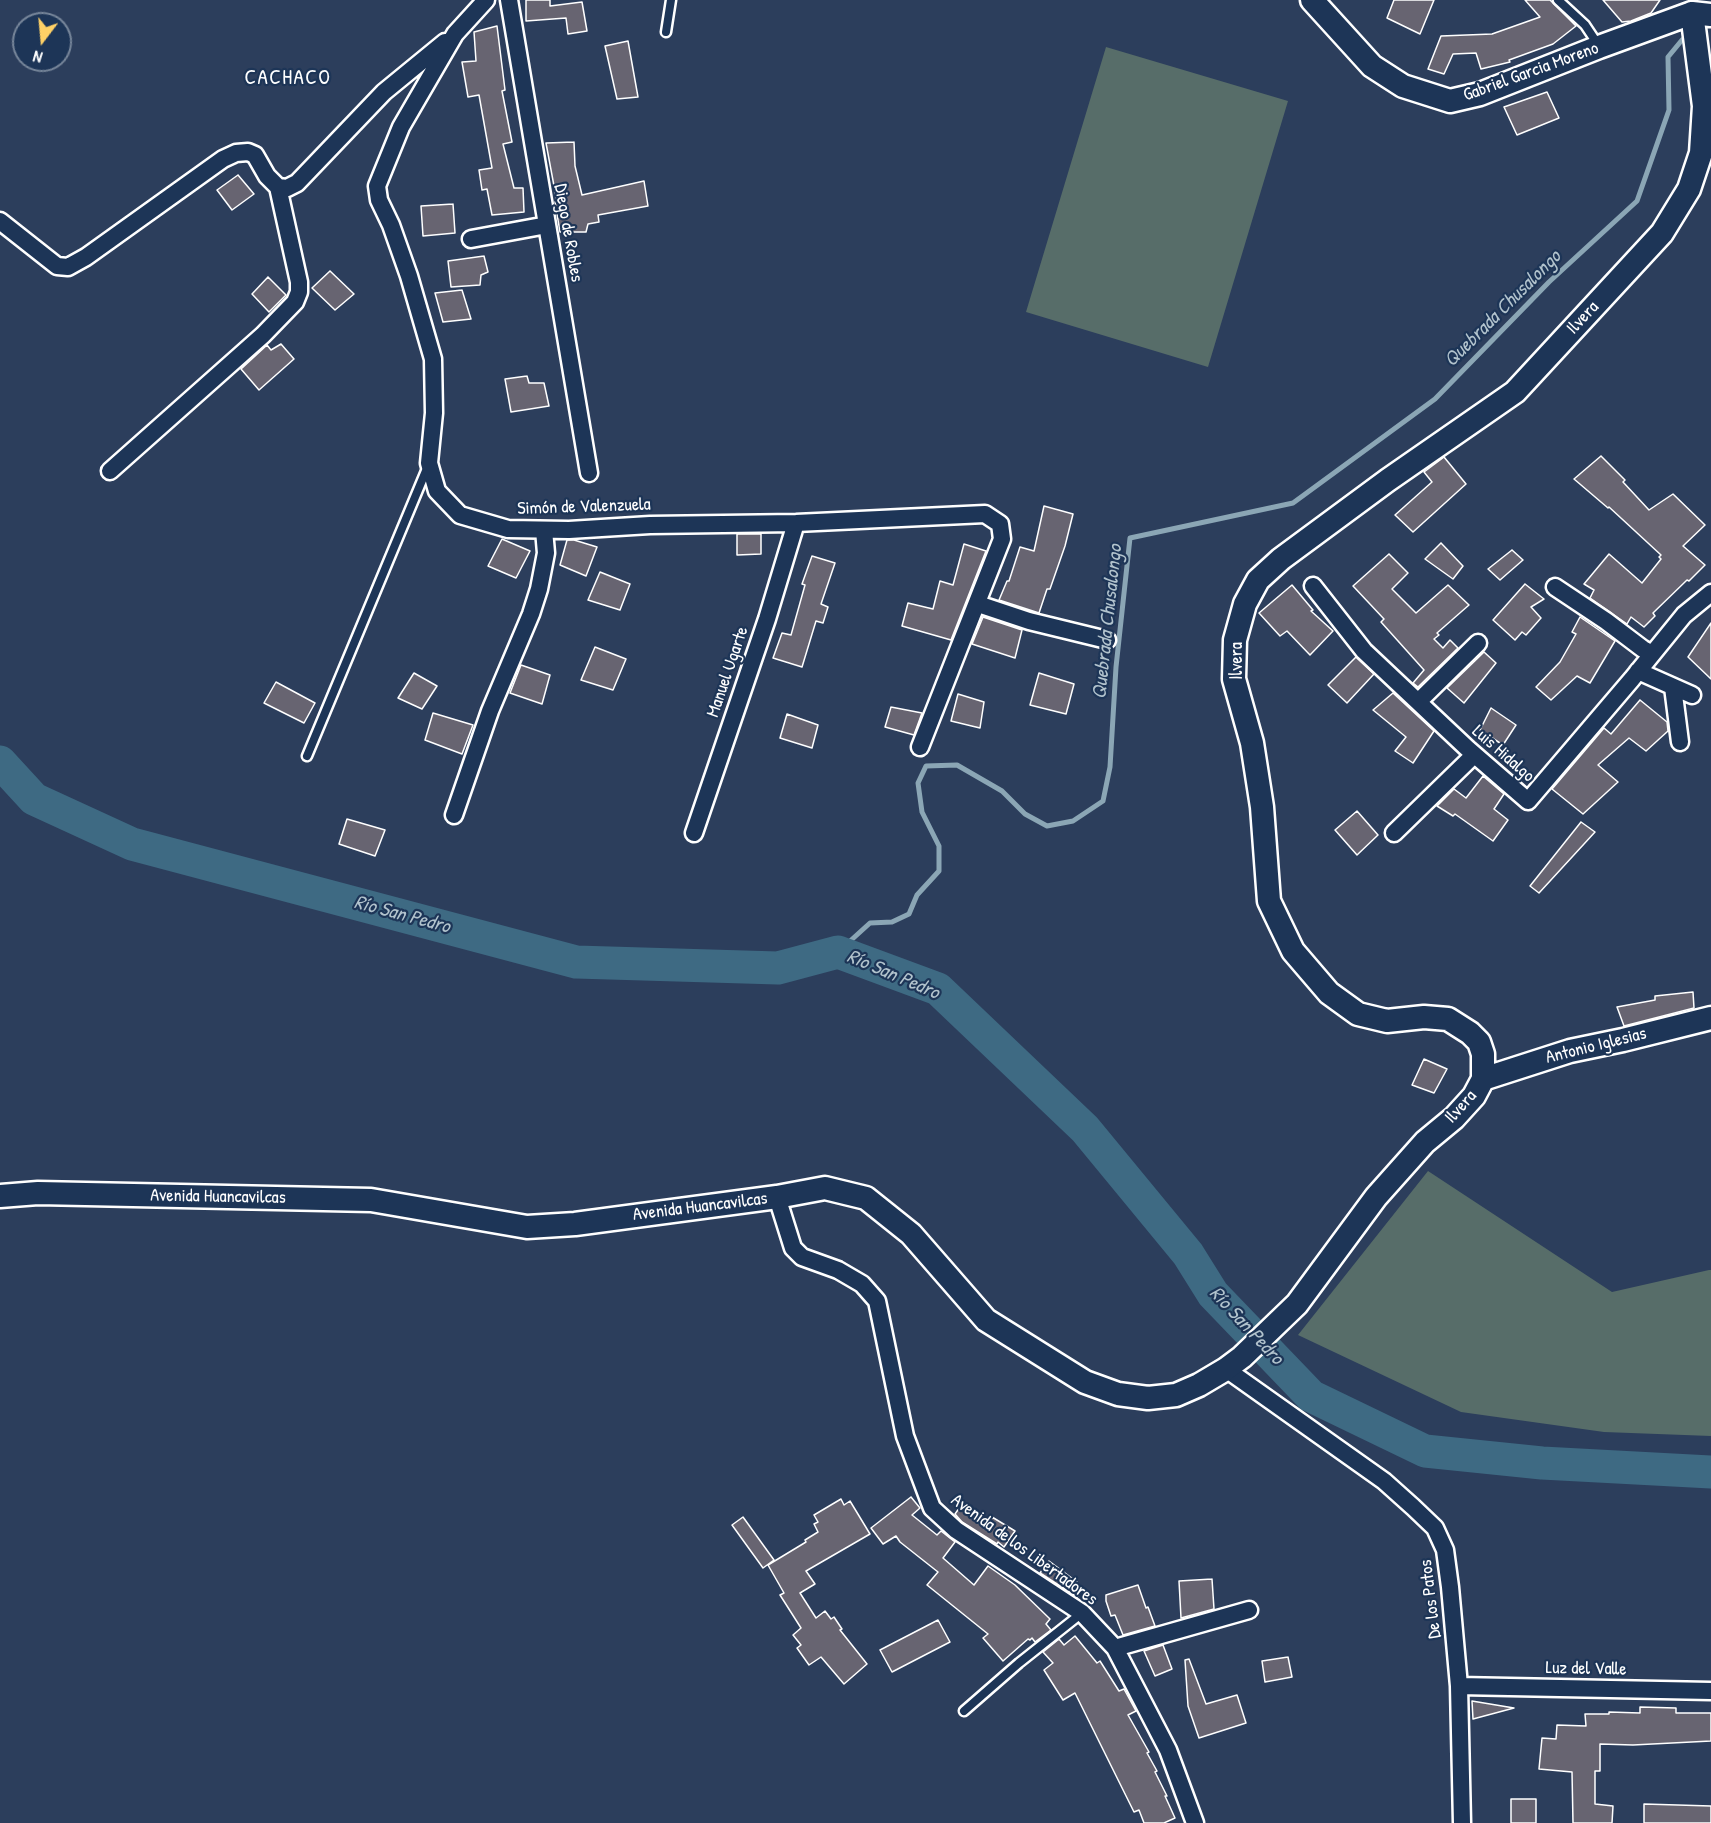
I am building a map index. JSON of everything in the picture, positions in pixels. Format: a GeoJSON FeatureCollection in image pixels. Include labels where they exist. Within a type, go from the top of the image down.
{"type":"FeatureCollection","features":[{"type":"Feature","properties":{"kind":"street","name":"Simón de Valenzuela"},"geometry":{"type":"LineString","coordinates":[[486,0],[455,34],[401,127],[376,193],[391,225],[409,276],[433,359],[434,413],[429,463],[437,491],[460,515],[508,529],[569,530],[650,525],[796,523],[986,514],[1000,524],[1002,539],[920,747]]}},
{"type":"Feature","properties":{"kind":"street","name":"Diego de Robles"},"geometry":{"type":"LineString","coordinates":[[509,0],[589,472]]}},
{"type":"Feature","properties":{"kind":"street","name":"Gabriel Garcia Moreno"},"geometry":{"type":"LineString","coordinates":[[1312,0],[1372,66],[1403,86],[1450,101],[1480,94],[1599,47],[1702,14]]}},
{"type":"Feature","properties":{"kind":"street","name":"Ilvera"},"geometry":{"type":"LineString","coordinates":[[1298,1304],[1376,1197],[1425,1142],[1454,1118],[1474,1096],[1483,1079],[1483,1054],[1479,1042],[1470,1033],[1448,1019],[1424,1017],[1387,1021],[1358,1014],[1329,993],[1293,951],[1269,901],[1260,797],[1252,743],[1234,679],[1235,640],[1245,604],[1258,580],[1281,559],[1388,480],[1515,392],[1662,232],[1689,189],[1701,153],[1704,106],[1702,14]]}},
{"type":"Feature","properties":{"kind":"street"},"geometry":{"type":"LineString","coordinates":[[278,187],[287,188],[297,183],[384,92],[455,34]]}},
{"type":"Feature","properties":{"kind":"street"},"geometry":{"type":"LineString","coordinates":[[0,221],[57,266],[69,267],[223,159],[236,153],[249,152],[255,155],[267,176],[278,187],[299,282],[300,292],[295,302],[263,335],[110,471]]}},
{"type":"Feature","properties":{"kind":"street"},"geometry":{"type":"LineString","coordinates":[[471,239],[547,225]]}},
{"type":"Feature","properties":{"kind":"street","name":"Manuel Ugarte"},"geometry":{"type":"LineString","coordinates":[[694,833],[767,619],[796,523]]}},
{"type":"Feature","properties":{"kind":"street"},"geometry":{"type":"LineString","coordinates":[[454,815],[490,711],[516,652],[539,589],[546,553],[544,530]]}},
{"type":"Feature","properties":{"kind":"street","name":"Luis Hidalgo"},"geometry":{"type":"LineString","coordinates":[[1314,586],[1364,651],[1528,801],[1684,615],[1711,593]]}},
{"type":"Feature","properties":{"kind":"street"},"geometry":{"type":"LineString","coordinates":[[1555,587],[1652,654]]}},
{"type":"Feature","properties":{"kind":"street"},"geometry":{"type":"LineString","coordinates":[[978,604],[1029,621],[1107,640]]}},
{"type":"Feature","properties":{"kind":"street"},"geometry":{"type":"LineString","coordinates":[[1418,702],[1478,643]]}},
{"type":"Feature","properties":{"kind":"street"},"geometry":{"type":"LineString","coordinates":[[1638,671],[1692,695]]}},
{"type":"Feature","properties":{"kind":"street"},"geometry":{"type":"LineString","coordinates":[[1673,687],[1680,742]]}},
{"type":"Feature","properties":{"kind":"street"},"geometry":{"type":"LineString","coordinates":[[1394,833],[1474,754]]}},
{"type":"Feature","properties":{"kind":"street","name":"Antonio Iglesias"},"geometry":{"type":"LineString","coordinates":[[1483,1079],[1570,1051],[1711,1018]]}},
{"type":"Feature","properties":{"kind":"street","name":"Avenida Huancavilcas"},"geometry":{"type":"LineString","coordinates":[[0,1196],[38,1193],[371,1200],[527,1227],[575,1224],[777,1197],[825,1188],[866,1198],[911,1234],[986,1320],[1085,1382],[1118,1394],[1148,1398],[1176,1395],[1199,1385],[1234,1363],[1298,1304]]}},
{"type":"Feature","properties":{"kind":"street","name":"Avenida de los Libertadores"},"geometry":{"type":"LineString","coordinates":[[777,1197],[793,1248],[802,1257],[838,1270],[861,1284],[877,1301],[905,1437],[932,1508],[956,1530],[1082,1613],[1115,1648],[1168,1750],[1195,1823]]}},
{"type":"Feature","properties":{"kind":"street","name":"De los Patos"},"geometry":{"type":"LineString","coordinates":[[1234,1363],[1384,1481],[1435,1528],[1445,1550],[1460,1686],[1462,1823]]}},
{"type":"Feature","properties":{"kind":"street"},"geometry":{"type":"LineString","coordinates":[[1115,1648],[1249,1610]]}},
{"type":"Feature","properties":{"kind":"street","name":"Luz del Valle"},"geometry":{"type":"LineString","coordinates":[[1460,1686],[1711,1691]]}},
{"type":"Feature","properties":{"kind":"lane"},"geometry":{"type":"LineString","coordinates":[[666,32],[671,0]]}},
{"type":"Feature","properties":{"kind":"lane"},"geometry":{"type":"LineString","coordinates":[[1558,0],[1585,25],[1599,47]]}},
{"type":"Feature","properties":{"kind":"lane"},"geometry":{"type":"LineString","coordinates":[[307,756],[429,463]]}},
{"type":"Feature","properties":{"kind":"lane"},"geometry":{"type":"LineString","coordinates":[[963,1711],[1082,1613]]}},
{"type":"Feature","properties":{"kind":"green space"},"geometry":{"type":"Polygon","coordinates":[[[1106,47],[1288,101],[1208,367],[1026,312],[1106,47]]]}},
{"type":"Feature","properties":{"kind":"green space"},"geometry":{"type":"Polygon","coordinates":[[[1428,1171],[1612,1292],[1711,1270],[1711,1436],[1604,1432],[1461,1412],[1298,1335],[1428,1171]]]}},
{"type":"Feature","properties":{"kind":"building"},"geometry":{"type":"Polygon","coordinates":[[[526,0],[550,0],[550,6],[582,2],[587,31],[568,34],[566,18],[526,21],[526,0]]]}},
{"type":"Feature","properties":{"kind":"building"},"geometry":{"type":"Polygon","coordinates":[[[1394,0],[1434,0],[1420,34],[1387,18],[1394,0]]]}},
{"type":"Feature","properties":{"kind":"building"},"geometry":{"type":"Polygon","coordinates":[[[1525,0],[1550,0],[1576,26],[1553,44],[1509,60],[1510,62],[1481,69],[1476,53],[1453,54],[1444,74],[1428,69],[1441,36],[1492,34],[1540,17],[1525,0]]]}},
{"type":"Feature","properties":{"kind":"building"},"geometry":{"type":"Polygon","coordinates":[[[1603,0],[1660,0],[1651,13],[1622,22],[1603,0]]]}},
{"type":"Feature","properties":{"kind":"building"},"geometry":{"type":"Polygon","coordinates":[[[497,26],[505,90],[502,91],[512,142],[503,144],[514,188],[523,188],[524,212],[492,215],[487,189],[482,190],[479,170],[492,168],[479,95],[468,97],[462,62],[476,61],[474,32],[497,26]]]}},
{"type":"Feature","properties":{"kind":"building"},"geometry":{"type":"Polygon","coordinates":[[[628,41],[638,97],[617,99],[605,46],[628,41]]]}},
{"type":"Feature","properties":{"kind":"building"},"geometry":{"type":"Polygon","coordinates":[[[1547,92],[1559,118],[1517,135],[1504,107],[1547,92]]]}},
{"type":"Feature","properties":{"kind":"building"},"geometry":{"type":"Polygon","coordinates":[[[574,142],[575,166],[582,195],[644,181],[648,206],[598,215],[599,222],[588,224],[586,232],[560,232],[546,143],[574,142]]]}},
{"type":"Feature","properties":{"kind":"building"},"geometry":{"type":"Polygon","coordinates":[[[238,175],[254,194],[232,210],[217,190],[238,175]]]}},
{"type":"Feature","properties":{"kind":"building"},"geometry":{"type":"Polygon","coordinates":[[[453,204],[455,233],[423,236],[421,206],[453,204]]]}},
{"type":"Feature","properties":{"kind":"building"},"geometry":{"type":"Polygon","coordinates":[[[484,256],[488,272],[481,275],[480,285],[451,287],[448,261],[484,256]]]}},
{"type":"Feature","properties":{"kind":"building"},"geometry":{"type":"Polygon","coordinates":[[[330,271],[354,294],[335,310],[312,288],[330,271]]]}},
{"type":"Feature","properties":{"kind":"building"},"geometry":{"type":"Polygon","coordinates":[[[268,277],[286,295],[269,312],[252,294],[268,277]]]}},
{"type":"Feature","properties":{"kind":"building"},"geometry":{"type":"Polygon","coordinates":[[[462,290],[471,319],[443,322],[435,293],[462,290]]]}},
{"type":"Feature","properties":{"kind":"building"},"geometry":{"type":"Polygon","coordinates":[[[281,344],[294,359],[259,390],[241,369],[267,345],[271,350],[281,344]]]}},
{"type":"Feature","properties":{"kind":"building"},"geometry":{"type":"Polygon","coordinates":[[[527,376],[529,383],[544,383],[549,406],[511,412],[505,379],[527,376]]]}},
{"type":"Feature","properties":{"kind":"building"},"geometry":{"type":"Polygon","coordinates":[[[1601,456],[1625,480],[1623,482],[1649,510],[1673,494],[1705,525],[1683,546],[1705,565],[1653,613],[1655,616],[1644,627],[1631,617],[1627,624],[1590,598],[1594,590],[1584,584],[1609,554],[1642,583],[1661,559],[1659,557],[1661,555],[1609,507],[1574,479],[1601,456]]]}},
{"type":"Feature","properties":{"kind":"building"},"geometry":{"type":"Polygon","coordinates":[[[1444,457],[1466,484],[1413,532],[1395,515],[1432,482],[1424,472],[1444,457]]]}},
{"type":"Feature","properties":{"kind":"building"},"geometry":{"type":"Polygon","coordinates":[[[1044,506],[1073,514],[1065,546],[1039,613],[999,600],[1009,581],[1020,547],[1034,551],[1044,506]]]}},
{"type":"Feature","properties":{"kind":"building"},"geometry":{"type":"Polygon","coordinates":[[[737,534],[761,534],[761,554],[737,555],[737,534]]]}},
{"type":"Feature","properties":{"kind":"building"},"geometry":{"type":"Polygon","coordinates":[[[502,539],[530,551],[516,578],[488,566],[502,539]]]}},
{"type":"Feature","properties":{"kind":"building"},"geometry":{"type":"Polygon","coordinates":[[[567,540],[597,547],[586,576],[560,565],[567,540]]]}},
{"type":"Feature","properties":{"kind":"building"},"geometry":{"type":"Polygon","coordinates":[[[1441,543],[1463,566],[1453,579],[1425,559],[1441,543]]]}},
{"type":"Feature","properties":{"kind":"building"},"geometry":{"type":"Polygon","coordinates":[[[964,544],[986,551],[951,640],[902,626],[908,603],[933,609],[940,581],[953,585],[964,544]]]}},
{"type":"Feature","properties":{"kind":"building"},"geometry":{"type":"Polygon","coordinates":[[[1512,550],[1523,560],[1500,580],[1488,569],[1512,550]]]}},
{"type":"Feature","properties":{"kind":"building"},"geometry":{"type":"Polygon","coordinates":[[[1389,554],[1408,573],[1392,589],[1416,613],[1448,585],[1469,605],[1437,633],[1439,635],[1434,639],[1443,648],[1450,640],[1458,648],[1418,687],[1413,683],[1424,670],[1381,622],[1384,619],[1353,586],[1389,554]]]}},
{"type":"Feature","properties":{"kind":"building"},"geometry":{"type":"Polygon","coordinates":[[[812,556],[835,563],[821,604],[828,607],[823,623],[816,621],[802,667],[773,658],[782,633],[791,635],[805,585],[802,584],[812,556]]]}},
{"type":"Feature","properties":{"kind":"building"},"geometry":{"type":"Polygon","coordinates":[[[600,572],[630,584],[620,610],[588,600],[600,572]]]}},
{"type":"Feature","properties":{"kind":"building"},"geometry":{"type":"Polygon","coordinates":[[[1525,584],[1544,599],[1531,607],[1541,618],[1526,635],[1522,632],[1515,640],[1493,620],[1525,584]]]}},
{"type":"Feature","properties":{"kind":"building"},"geometry":{"type":"Polygon","coordinates":[[[1292,585],[1313,610],[1311,611],[1333,631],[1310,655],[1287,631],[1280,636],[1259,613],[1292,585]]]}},
{"type":"Feature","properties":{"kind":"building"},"geometry":{"type":"Polygon","coordinates":[[[983,617],[1022,630],[1015,658],[972,644],[983,617]]]}},
{"type":"Feature","properties":{"kind":"building"},"geometry":{"type":"Polygon","coordinates":[[[1580,617],[1615,641],[1590,683],[1577,676],[1551,700],[1536,687],[1560,662],[1576,634],[1572,632],[1580,617]]]}},
{"type":"Feature","properties":{"kind":"building"},"geometry":{"type":"Polygon","coordinates":[[[1711,623],[1711,679],[1688,657],[1711,623]]]}},
{"type":"Feature","properties":{"kind":"building"},"geometry":{"type":"Polygon","coordinates":[[[595,647],[626,659],[613,690],[581,680],[595,647]]]}},
{"type":"Feature","properties":{"kind":"building"},"geometry":{"type":"Polygon","coordinates":[[[1484,652],[1496,663],[1464,703],[1447,688],[1484,652]]]}},
{"type":"Feature","properties":{"kind":"building"},"geometry":{"type":"Polygon","coordinates":[[[1356,657],[1374,674],[1347,703],[1328,685],[1356,657]]]}},
{"type":"Feature","properties":{"kind":"building"},"geometry":{"type":"Polygon","coordinates":[[[521,665],[550,675],[542,704],[510,693],[521,665]]]}},
{"type":"Feature","properties":{"kind":"building"},"geometry":{"type":"Polygon","coordinates":[[[414,673],[437,686],[422,709],[398,698],[414,673]]]}},
{"type":"Feature","properties":{"kind":"building"},"geometry":{"type":"Polygon","coordinates":[[[1039,673],[1074,684],[1066,714],[1030,705],[1039,673]]]}},
{"type":"Feature","properties":{"kind":"building"},"geometry":{"type":"Polygon","coordinates":[[[276,682],[315,703],[304,723],[264,703],[276,682]]]}},
{"type":"Feature","properties":{"kind":"building"},"geometry":{"type":"Polygon","coordinates":[[[1393,693],[1434,731],[1413,763],[1395,751],[1406,737],[1373,710],[1393,693]]]}},
{"type":"Feature","properties":{"kind":"building"},"geometry":{"type":"Polygon","coordinates":[[[958,694],[984,702],[980,728],[951,721],[958,694]]]}},
{"type":"Feature","properties":{"kind":"building"},"geometry":{"type":"Polygon","coordinates":[[[1640,700],[1667,722],[1668,731],[1646,751],[1629,738],[1598,765],[1618,782],[1583,814],[1552,789],[1604,728],[1611,734],[1640,700]]]}},
{"type":"Feature","properties":{"kind":"building"},"geometry":{"type":"Polygon","coordinates":[[[891,707],[922,713],[914,735],[885,727],[891,707]]]}},
{"type":"Feature","properties":{"kind":"building"},"geometry":{"type":"Polygon","coordinates":[[[1491,708],[1516,725],[1503,745],[1480,730],[1491,708]]]}},
{"type":"Feature","properties":{"kind":"building"},"geometry":{"type":"Polygon","coordinates":[[[433,713],[473,725],[462,754],[425,740],[433,713]]]}},
{"type":"Feature","properties":{"kind":"building"},"geometry":{"type":"Polygon","coordinates":[[[787,714],[818,725],[812,748],[780,738],[787,714]]]}},
{"type":"Feature","properties":{"kind":"building"},"geometry":{"type":"Polygon","coordinates":[[[1483,776],[1504,794],[1494,809],[1508,820],[1493,841],[1455,814],[1453,816],[1437,806],[1454,789],[1466,798],[1483,776]]]}},
{"type":"Feature","properties":{"kind":"building"},"geometry":{"type":"Polygon","coordinates":[[[1357,811],[1378,835],[1357,855],[1335,830],[1357,811]]]}},
{"type":"Feature","properties":{"kind":"building"},"geometry":{"type":"Polygon","coordinates":[[[347,819],[385,830],[375,856],[339,844],[347,819]]]}},
{"type":"Feature","properties":{"kind":"building"},"geometry":{"type":"Polygon","coordinates":[[[1581,822],[1595,832],[1539,893],[1530,886],[1581,822]]]}},
{"type":"Feature","properties":{"kind":"building"},"geometry":{"type":"Polygon","coordinates":[[[1693,992],[1694,1008],[1624,1026],[1617,1007],[1655,1000],[1655,996],[1693,992]]]}},
{"type":"Feature","properties":{"kind":"building"},"geometry":{"type":"Polygon","coordinates":[[[1424,1059],[1447,1069],[1434,1093],[1412,1085],[1424,1059]]]}},
{"type":"Feature","properties":{"kind":"building"},"geometry":{"type":"Polygon","coordinates":[[[911,1497],[920,1508],[912,1515],[937,1535],[941,1531],[955,1542],[943,1558],[974,1585],[988,1566],[1015,1585],[1050,1619],[1046,1624],[1051,1630],[1035,1642],[1032,1638],[1028,1639],[1003,1661],[983,1638],[988,1634],[927,1585],[938,1572],[900,1542],[896,1536],[883,1544],[871,1528],[911,1497]]]}},
{"type":"Feature","properties":{"kind":"building"},"geometry":{"type":"Polygon","coordinates":[[[841,1499],[844,1505],[850,1501],[870,1534],[806,1571],[815,1584],[800,1593],[816,1618],[825,1611],[831,1619],[834,1617],[842,1629],[840,1630],[867,1664],[844,1684],[821,1657],[809,1665],[797,1648],[801,1645],[793,1635],[801,1628],[780,1595],[784,1593],[768,1565],[818,1532],[814,1524],[818,1522],[814,1515],[841,1499]]]}},
{"type":"Feature","properties":{"kind":"building"},"geometry":{"type":"Polygon","coordinates":[[[960,1507],[985,1528],[992,1517],[1015,1531],[1004,1547],[998,1542],[997,1544],[962,1522],[955,1514],[960,1507]]]}},
{"type":"Feature","properties":{"kind":"building"},"geometry":{"type":"Polygon","coordinates":[[[743,1517],[774,1560],[763,1568],[732,1525],[743,1517]]]}},
{"type":"Feature","properties":{"kind":"building"},"geometry":{"type":"Polygon","coordinates":[[[1049,1561],[1077,1582],[1075,1584],[1082,1590],[1077,1597],[1040,1573],[1049,1561]]]}},
{"type":"Feature","properties":{"kind":"building"},"geometry":{"type":"Polygon","coordinates":[[[1212,1579],[1214,1609],[1181,1618],[1179,1581],[1212,1579]]]}},
{"type":"Feature","properties":{"kind":"building"},"geometry":{"type":"Polygon","coordinates":[[[1138,1585],[1155,1626],[1123,1635],[1115,1615],[1111,1616],[1106,1595],[1138,1585]]]}},
{"type":"Feature","properties":{"kind":"building"},"geometry":{"type":"Polygon","coordinates":[[[938,1620],[950,1642],[892,1672],[880,1650],[938,1620]]]}},
{"type":"Feature","properties":{"kind":"building"},"geometry":{"type":"Polygon","coordinates":[[[1075,1636],[1097,1663],[1100,1661],[1119,1691],[1124,1689],[1136,1711],[1128,1715],[1149,1752],[1147,1753],[1157,1771],[1155,1772],[1175,1818],[1164,1823],[1144,1823],[1139,1810],[1134,1812],[1075,1693],[1063,1700],[1044,1670],[1053,1663],[1043,1652],[1059,1639],[1064,1645],[1075,1636]]]}},
{"type":"Feature","properties":{"kind":"building"},"geometry":{"type":"Polygon","coordinates":[[[1163,1645],[1172,1669],[1155,1676],[1144,1651],[1163,1645]]]}},
{"type":"Feature","properties":{"kind":"building"},"geometry":{"type":"Polygon","coordinates":[[[1288,1657],[1292,1677],[1265,1682],[1262,1661],[1288,1657]]]}},
{"type":"Feature","properties":{"kind":"building"},"geometry":{"type":"Polygon","coordinates":[[[1189,1659],[1206,1704],[1237,1695],[1246,1723],[1199,1738],[1188,1706],[1185,1660],[1189,1659]]]}},
{"type":"Feature","properties":{"kind":"building"},"geometry":{"type":"Polygon","coordinates":[[[1472,1701],[1514,1708],[1473,1719],[1472,1701]]]}},
{"type":"Feature","properties":{"kind":"building"},"geometry":{"type":"Polygon","coordinates":[[[1640,1707],[1676,1708],[1676,1713],[1711,1713],[1711,1741],[1633,1745],[1600,1744],[1600,1771],[1595,1771],[1595,1804],[1613,1806],[1612,1823],[1573,1823],[1572,1772],[1539,1769],[1542,1738],[1556,1739],[1557,1725],[1586,1726],[1585,1714],[1640,1713],[1640,1707]]]}},
{"type":"Feature","properties":{"kind":"building"},"geometry":{"type":"Polygon","coordinates":[[[1511,1799],[1536,1799],[1536,1823],[1511,1823],[1511,1799]]]}},
{"type":"Feature","properties":{"kind":"building"},"geometry":{"type":"Polygon","coordinates":[[[1644,1804],[1711,1806],[1711,1823],[1644,1823],[1644,1804]]]}},
{"type":"Feature","properties":{"kind":"waterway","name":"Quebrada Chusalongo"},"geometry":{"type":"LineString","coordinates":[[838,952],[870,923],[892,922],[909,914],[917,895],[939,871],[939,846],[922,812],[918,783],[926,766],[957,765],[1002,791],[1025,814],[1047,826],[1073,821],[1103,801],[1110,767],[1116,667],[1130,538],[1293,503],[1435,399],[1549,282],[1637,201],[1669,110],[1668,57],[1682,40]]}},
{"type":"Feature","properties":{"kind":"waterway","name":"Río San Pedro"},"geometry":{"type":"LineString","coordinates":[[0,762],[34,799],[132,844],[576,962],[778,968],[838,952],[938,989],[1085,1129],[1188,1254],[1213,1294],[1311,1396],[1425,1451],[1542,1463],[1711,1472]]}},
{"type":"Feature","properties":{"kind":"district","name":"CACHACO"},"geometry":{"type":"Point","coordinates":[288,78]}}]}
